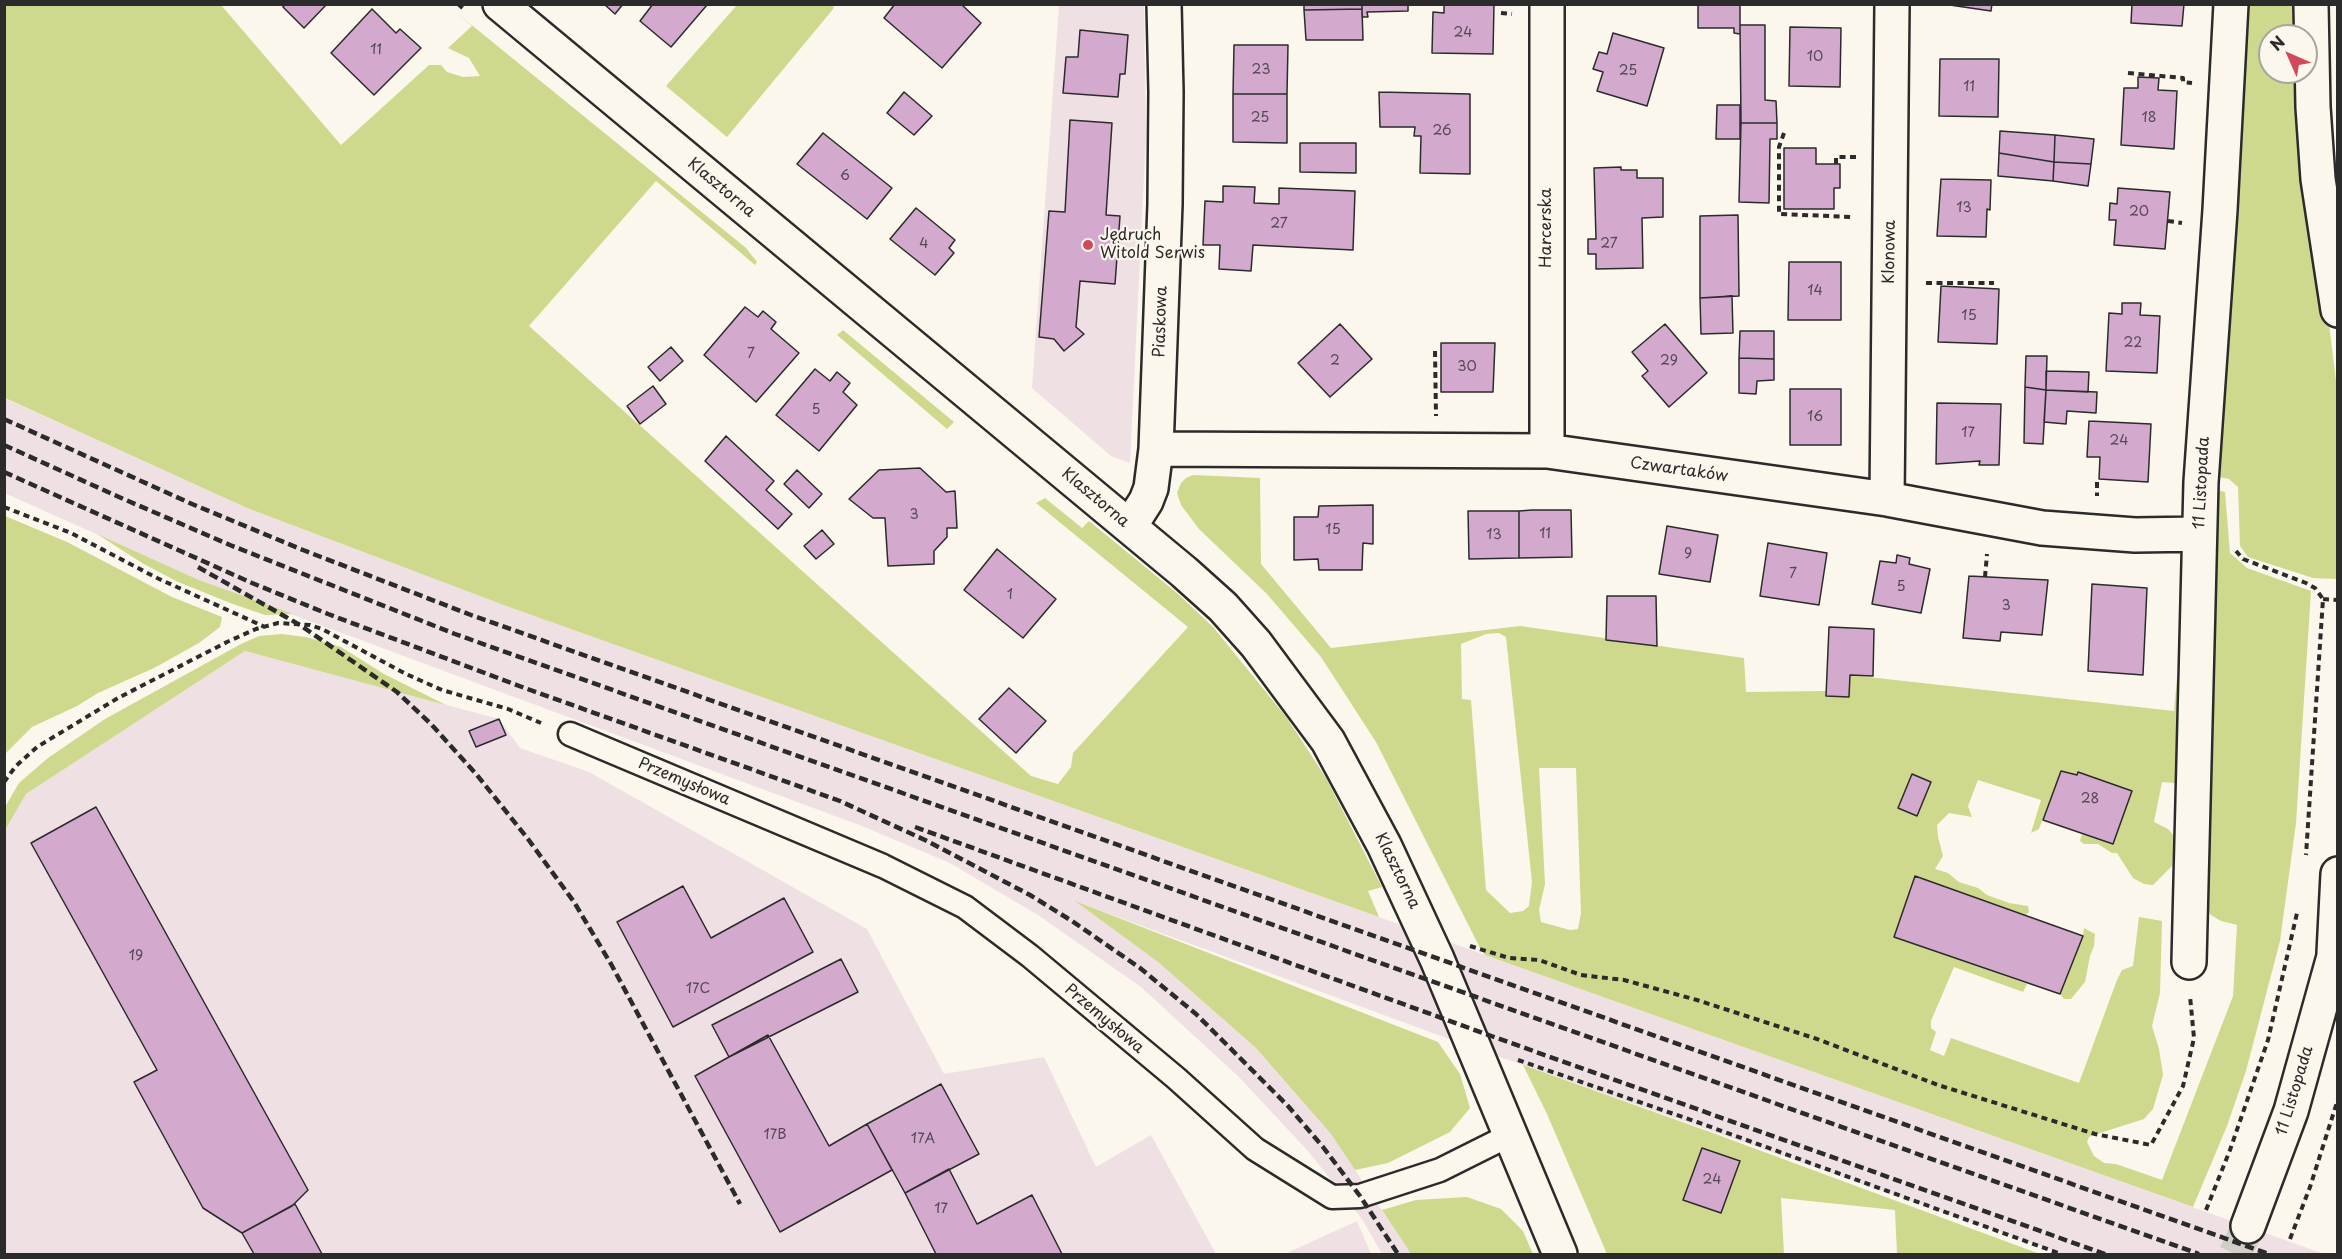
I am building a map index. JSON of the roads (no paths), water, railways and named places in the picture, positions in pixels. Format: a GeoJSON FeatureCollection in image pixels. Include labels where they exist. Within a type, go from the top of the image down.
{"type":"FeatureCollection","features":[{"type":"Feature","properties":{"kind":"street","name":"Klasztorna"},"geometry":{"type":"LineString","coordinates":[[500,4],[1130,526],[1222,607],[1257,644],[1328,741],[1379,835],[1417,914],[1510,1135]]}},
{"type":"Feature","properties":{"kind":"street","name":"Piaskowa"},"geometry":{"type":"LineString","coordinates":[[1130,526],[1146,501],[1151,488],[1156,449],[1165,204],[1167,92],[1164,4]]}},
{"type":"Feature","properties":{"kind":"street","name":"Harcerska"},"geometry":{"type":"LineString","coordinates":[[1547,4],[1547,451]]}},
{"type":"Feature","properties":{"kind":"street","name":"Klonowa"},"geometry":{"type":"LineString","coordinates":[[1887,499],[1892,4]]}},
{"type":"Feature","properties":{"kind":"street","name":"11 Listopada"},"geometry":{"type":"LineString","coordinates":[[2189,962],[2199,534],[2231,4]]}},
{"type":"Feature","properties":{"kind":"street"},"geometry":{"type":"LineString","coordinates":[[2311,4],[2313,106],[2318,169],[2337,310]]}},
{"type":"Feature","properties":{"kind":"street","name":"Czwartaków"},"geometry":{"type":"LineString","coordinates":[[1156,449],[1547,451],[1887,499],[2042,528],[2135,535],[2199,534]]}},
{"type":"Feature","properties":{"kind":"street","name":"11 Listopada"},"geometry":{"type":"LineString","coordinates":[[2248,1226],[2291,1111],[2336,947],[2337,874]]}},
{"type":"Feature","properties":{"kind":"street"},"geometry":{"type":"LineString","coordinates":[[1510,1135],[1560,1254]]}},
{"type":"Feature","properties":{"kind":"lane","name":"Przemysłowa"},"geometry":{"type":"LineString","coordinates":[[570,734],[892,870],[964,907],[1030,956],[1176,1078],[1255,1149],[1332,1197],[1360,1196],[1440,1170],[1510,1135]]}},
{"type":"Feature","properties":{"kind":"tunnel"},"geometry":{"type":"LineString","coordinates":[[2235,1254],[2248,1226]]}},
{"type":"Feature","properties":{"kind":"railway"},"geometry":{"type":"LineString","coordinates":[[4,419],[192,504],[471,615],[2269,1254]]}},
{"type":"Feature","properties":{"kind":"railway"},"geometry":{"type":"LineString","coordinates":[[4,445],[230,545],[455,634],[2199,1254]]}},
{"type":"Feature","properties":{"kind":"railway"},"geometry":{"type":"LineString","coordinates":[[4,472],[252,583],[328,614],[522,687],[840,801],[925,840],[1030,895],[1140,968],[1196,1014],[1288,1106],[1323,1147],[1360,1196],[1398,1254]]}},
{"type":"Feature","properties":{"kind":"railway"},"geometry":{"type":"LineString","coordinates":[[198,567],[300,625],[397,692],[431,724],[477,775],[574,902],[611,964],[740,1204]]}},
{"type":"Feature","properties":{"kind":"railway"},"geometry":{"type":"LineString","coordinates":[[915,827],[1494,1037],[2105,1254]]}},
{"type":"Feature","properties":{"kind":"place","name":"Jędruch Witold Serwis"},"geometry":{"type":"Point","coordinates":[1088,245]}}]}
